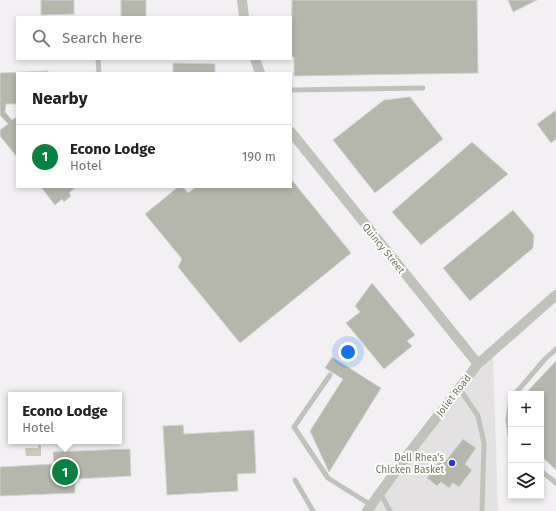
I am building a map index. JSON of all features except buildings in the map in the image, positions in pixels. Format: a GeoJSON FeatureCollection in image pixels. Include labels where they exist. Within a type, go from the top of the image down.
{"type":"FeatureCollection","features":[{"type":"Feature","properties":{"kind":"street"},"geometry":{"type":"LineString","coordinates":[[242,0],[244,16]]}},
{"type":"Feature","properties":{"kind":"street"},"geometry":{"type":"LineString","coordinates":[[255,60],[260,72]]}},
{"type":"Feature","properties":{"kind":"street","name":"Quincy Street"},"geometry":{"type":"LineString","coordinates":[[292,133],[478,364]]}},
{"type":"Feature","properties":{"kind":"street","name":"Joliet Road"},"geometry":{"type":"LineString","coordinates":[[369,508],[478,364],[556,295]]}},
{"type":"Feature","properties":{"kind":"lane"},"geometry":{"type":"LineString","coordinates":[[98,60],[99,72]]}},
{"type":"Feature","properties":{"kind":"lane"},"geometry":{"type":"LineString","coordinates":[[292,90],[423,88]]}},
{"type":"Feature","properties":{"kind":"lane"},"geometry":{"type":"LineString","coordinates":[[518,391],[545,359],[556,349]]}},
{"type":"Feature","properties":{"kind":"lane"},"geometry":{"type":"LineString","coordinates":[[330,375],[294,427],[328,478],[369,508]]}},
{"type":"Feature","properties":{"kind":"lane"},"geometry":{"type":"LineString","coordinates":[[459,388],[478,416],[484,443],[482,511]]}},
{"type":"Feature","properties":{"kind":"lane"},"geometry":{"type":"LineString","coordinates":[[544,473],[556,483]]}},
{"type":"Feature","properties":{"kind":"lane"},"geometry":{"type":"LineString","coordinates":[[295,480],[313,511]]}},
{"type":"Feature","properties":{"kind":"lane"},"geometry":{"type":"LineString","coordinates":[[380,493],[390,511]]}},
{"type":"Feature","properties":{"kind":"shaded area"},"geometry":{"type":"Polygon","coordinates":[[[493,356],[498,511],[372,511],[456,397],[493,356]]]}},
{"type":"Feature","properties":{"kind":"shaded area"},"geometry":{"type":"Polygon","coordinates":[[[38,445],[41,445],[41,456],[26,456],[25,448],[38,448],[38,445]]]}},
{"type":"Feature","properties":{"kind":"place","name":"Dell Rhea's Chicken Basket"},"geometry":{"type":"Point","coordinates":[452,463]}},
{"type":"Feature","properties":{"kind":"place","name":"Econo Lodge"},"geometry":{"type":"Point","coordinates":[65,472]}}]}
